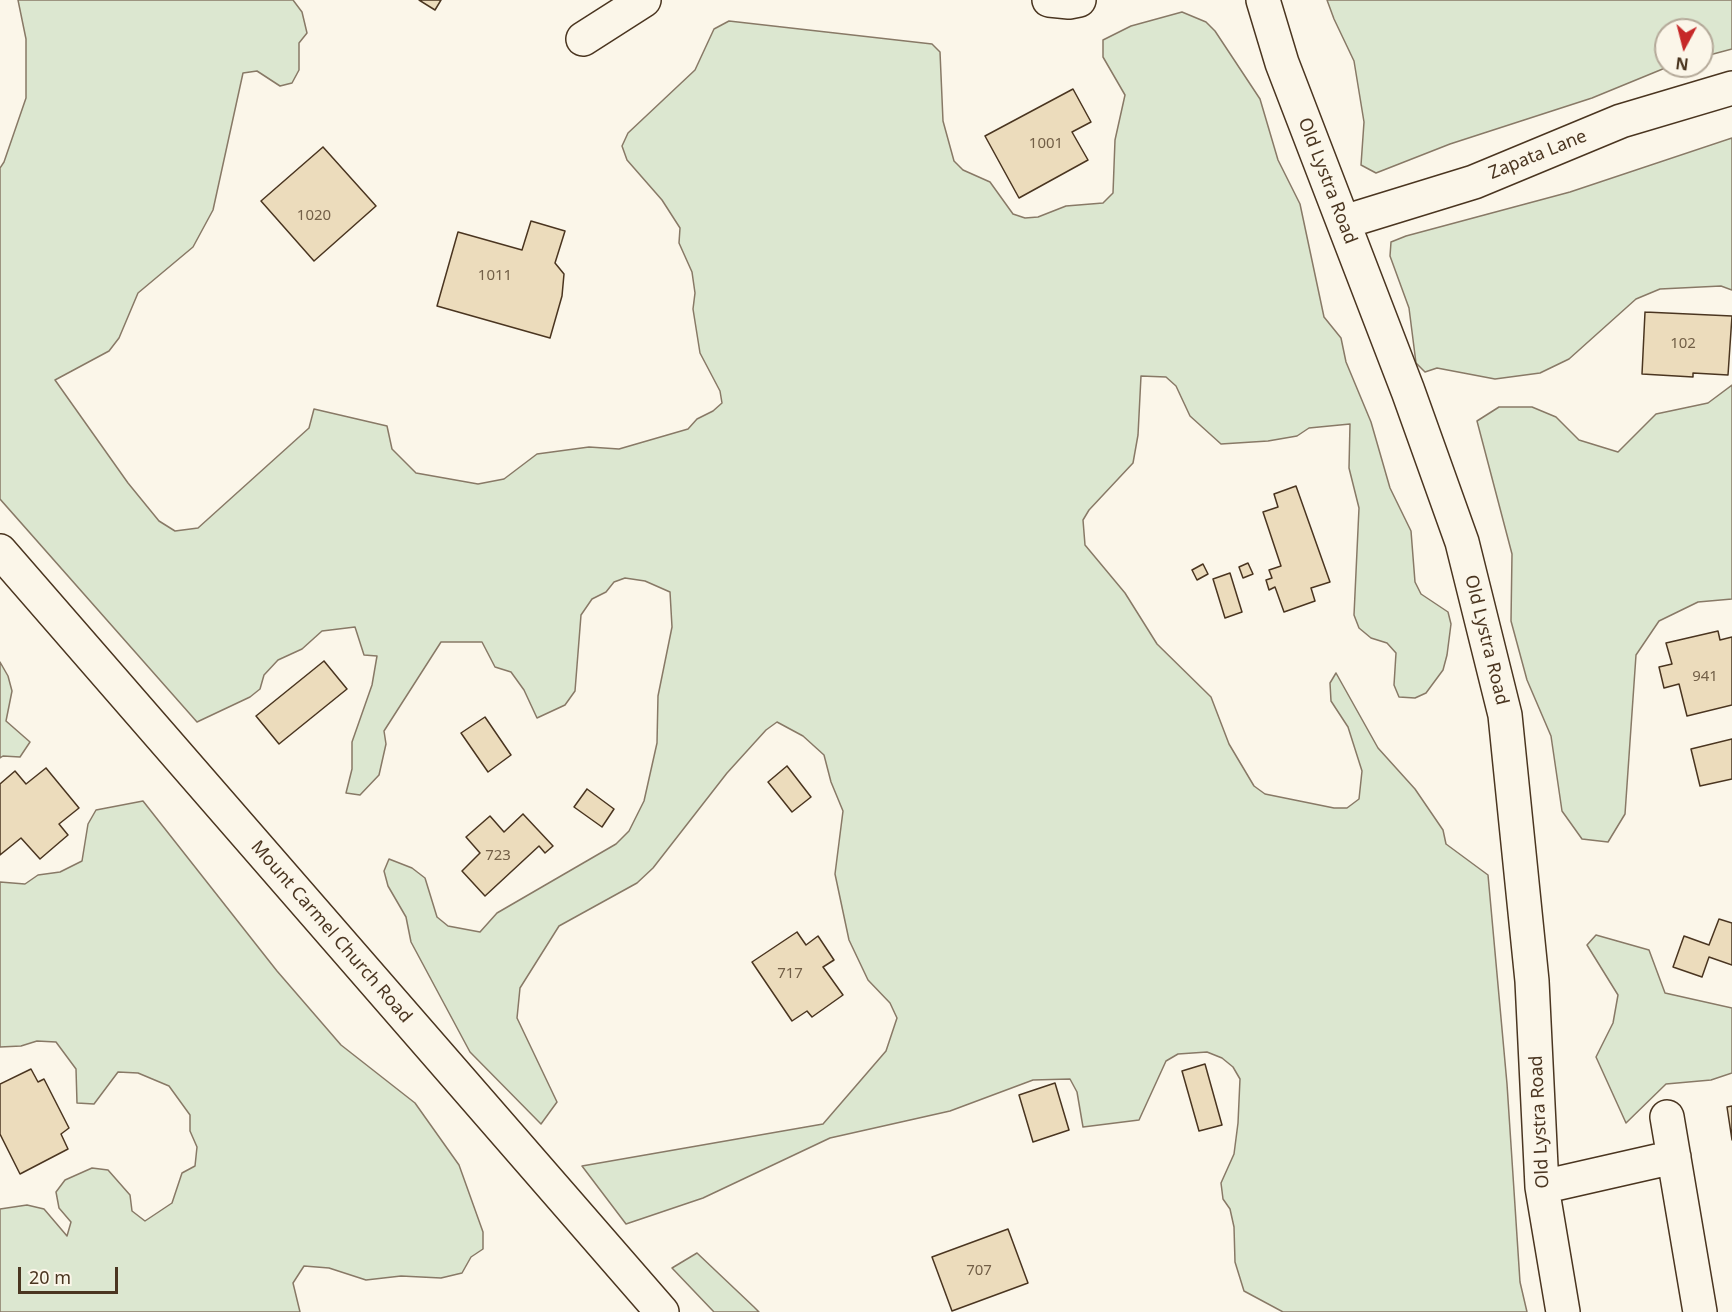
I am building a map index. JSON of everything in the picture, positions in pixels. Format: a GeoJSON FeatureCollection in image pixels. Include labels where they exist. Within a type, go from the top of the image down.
{"type":"FeatureCollection","features":[{"type":"Feature","properties":{"kind":"street"},"geometry":{"type":"LineString","coordinates":[[583,39],[644,0]]}},
{"type":"Feature","properties":{"kind":"street"},"geometry":{"type":"LineString","coordinates":[[1049,0],[1069,2],[1079,0]]}},
{"type":"Feature","properties":{"kind":"street","name":"Old Lystra Road"},"geometry":{"type":"LineString","coordinates":[[1263,0],[1282,63],[1408,391],[1462,542],[1505,715],[1532,981],[1542,1187],[1563,1312]]}},
{"type":"Feature","properties":{"kind":"street","name":"Zapata Lane"},"geometry":{"type":"LineString","coordinates":[[1344,222],[1474,182],[1620,121],[1732,88]]}},
{"type":"Feature","properties":{"kind":"street","name":"Mount Carmel Church Road"},"geometry":{"type":"LineString","coordinates":[[0,551],[662,1312]]}},
{"type":"Feature","properties":{"kind":"street"},"geometry":{"type":"LineString","coordinates":[[1667,1117],[1700,1312]]}},
{"type":"Feature","properties":{"kind":"street"},"geometry":{"type":"LineString","coordinates":[[1542,1187],[1674,1157]]}},
{"type":"Feature","properties":{"kind":"green space"},"geometry":{"type":"Polygon","coordinates":[[[18,0],[293,0],[302,12],[307,33],[299,43],[299,70],[292,83],[280,86],[257,71],[243,73],[213,210],[193,247],[138,293],[119,338],[109,351],[55,380],[128,483],[159,521],[175,531],[198,528],[309,428],[314,409],[387,426],[392,449],[416,473],[478,484],[504,479],[537,454],[589,447],[619,449],[688,429],[697,419],[713,411],[722,403],[720,391],[700,353],[693,309],[695,293],[692,272],[679,243],[680,228],[662,200],[627,160],[622,146],[628,133],[695,70],[714,29],[729,21],[932,44],[940,52],[943,121],[954,161],[963,170],[990,182],[1013,214],[1025,218],[1038,217],[1066,206],[1103,203],[1113,193],[1115,140],[1125,95],[1103,57],[1103,40],[1131,26],[1182,12],[1206,22],[1215,31],[1260,99],[1278,160],[1300,204],[1324,317],[1341,338],[1346,362],[1371,422],[1390,488],[1411,531],[1415,582],[1421,594],[1448,612],[1451,624],[1443,670],[1426,693],[1415,698],[1399,697],[1394,685],[1396,653],[1387,643],[1371,638],[1359,628],[1354,615],[1359,508],[1349,468],[1350,424],[1309,428],[1297,436],[1268,441],[1221,444],[1190,416],[1176,386],[1166,377],[1141,376],[1138,435],[1133,463],[1089,510],[1083,520],[1085,545],[1125,593],[1157,644],[1211,697],[1229,744],[1254,786],[1265,794],[1334,808],[1347,808],[1359,799],[1362,771],[1348,727],[1331,701],[1330,683],[1336,673],[1378,748],[1415,789],[1443,830],[1446,844],[1488,875],[1507,1084],[1520,1282],[1527,1312],[1283,1312],[1244,1291],[1235,1262],[1234,1227],[1230,1209],[1223,1199],[1221,1183],[1234,1154],[1240,1079],[1233,1067],[1222,1058],[1207,1052],[1178,1054],[1166,1061],[1139,1120],[1083,1127],[1077,1092],[1070,1079],[1033,1080],[950,1111],[830,1138],[703,1198],[626,1224],[582,1166],[823,1124],[886,1051],[897,1018],[890,1003],[868,980],[849,940],[835,874],[843,811],[831,782],[824,755],[803,736],[777,722],[766,730],[727,773],[653,868],[637,883],[559,926],[520,988],[517,1018],[557,1102],[541,1124],[470,1052],[411,942],[406,917],[388,886],[384,871],[389,859],[412,868],[425,878],[437,917],[448,926],[480,932],[497,913],[616,844],[629,831],[644,801],[657,743],[658,696],[672,627],[670,592],[645,581],[625,578],[614,582],[606,592],[592,599],[581,615],[575,691],[565,705],[537,718],[524,690],[511,672],[495,667],[482,642],[441,642],[384,731],[386,744],[379,775],[360,795],[346,793],[352,769],[352,742],[372,685],[377,656],[364,655],[355,627],[322,631],[302,649],[278,660],[264,675],[260,689],[250,697],[197,722],[0,499],[0,168],[26,98],[26,39],[18,0]]]}},
{"type":"Feature","properties":{"kind":"green space"},"geometry":{"type":"Polygon","coordinates":[[[1327,0],[1732,0],[1732,49],[1714,54],[1714,18],[1654,18],[1654,73],[1592,98],[1450,144],[1376,173],[1361,165],[1364,122],[1354,61],[1327,0]]]}},
{"type":"Feature","properties":{"kind":"green space"},"geometry":{"type":"Polygon","coordinates":[[[1732,138],[1732,290],[1721,286],[1660,289],[1636,299],[1569,359],[1540,373],[1495,379],[1437,368],[1425,372],[1416,363],[1409,308],[1390,256],[1391,242],[1570,192],[1732,138]]]}},
{"type":"Feature","properties":{"kind":"green space"},"geometry":{"type":"Polygon","coordinates":[[[1732,385],[1732,599],[1698,602],[1659,621],[1636,655],[1625,814],[1608,842],[1582,839],[1562,811],[1551,736],[1527,680],[1511,621],[1512,554],[1477,421],[1499,407],[1532,407],[1556,417],[1579,440],[1618,452],[1656,414],[1708,403],[1732,385]]]}},
{"type":"Feature","properties":{"kind":"green space"},"geometry":{"type":"Polygon","coordinates":[[[0,662],[8,676],[12,691],[6,721],[30,742],[20,757],[3,756],[0,758],[0,662]]]}},
{"type":"Feature","properties":{"kind":"green space"},"geometry":{"type":"Polygon","coordinates":[[[143,801],[277,971],[341,1045],[415,1103],[459,1165],[483,1232],[483,1249],[471,1257],[462,1273],[441,1278],[401,1276],[366,1280],[329,1268],[304,1266],[293,1283],[300,1312],[0,1312],[0,1209],[27,1205],[44,1209],[67,1236],[71,1222],[59,1208],[56,1192],[65,1180],[92,1168],[108,1170],[130,1195],[132,1211],[145,1221],[172,1203],[182,1173],[195,1166],[197,1147],[190,1131],[190,1115],[169,1086],[138,1073],[118,1072],[94,1104],[77,1103],[76,1069],[56,1042],[37,1041],[21,1046],[0,1047],[0,882],[25,884],[38,875],[60,872],[82,861],[88,824],[96,810],[143,801]]]}},
{"type":"Feature","properties":{"kind":"green space"},"geometry":{"type":"Polygon","coordinates":[[[1596,935],[1649,950],[1665,993],[1732,1008],[1732,1073],[1711,1080],[1666,1084],[1626,1123],[1596,1057],[1613,1023],[1618,995],[1587,945],[1596,935]]]}},
{"type":"Feature","properties":{"kind":"green space"},"geometry":{"type":"Polygon","coordinates":[[[697,1253],[759,1312],[714,1312],[672,1268],[697,1253]]]}},
{"type":"Feature","properties":{"kind":"building"},"geometry":{"type":"Polygon","coordinates":[[[419,0],[441,0],[435,10],[419,0]]]}},
{"type":"Feature","properties":{"kind":"building"},"geometry":{"type":"Polygon","coordinates":[[[1073,89],[1091,122],[1072,132],[1088,160],[1019,198],[985,136],[1073,89]]]}},
{"type":"Feature","properties":{"kind":"building"},"geometry":{"type":"Polygon","coordinates":[[[323,147],[376,206],[314,261],[261,201],[323,147]]]}},
{"type":"Feature","properties":{"kind":"building"},"geometry":{"type":"Polygon","coordinates":[[[531,221],[565,231],[555,263],[564,274],[562,296],[550,338],[437,306],[458,232],[522,250],[531,221]]]}},
{"type":"Feature","properties":{"kind":"building"},"geometry":{"type":"Polygon","coordinates":[[[1645,312],[1732,316],[1728,375],[1693,373],[1693,377],[1642,374],[1645,312]]]}},
{"type":"Feature","properties":{"kind":"building"},"geometry":{"type":"Polygon","coordinates":[[[1296,486],[1330,582],[1311,588],[1315,601],[1284,612],[1275,587],[1269,590],[1266,580],[1272,578],[1269,570],[1281,566],[1263,512],[1278,507],[1274,494],[1296,486]]]}},
{"type":"Feature","properties":{"kind":"building"},"geometry":{"type":"Polygon","coordinates":[[[1248,563],[1253,574],[1243,578],[1239,567],[1248,563]]]}},
{"type":"Feature","properties":{"kind":"building"},"geometry":{"type":"Polygon","coordinates":[[[1203,564],[1208,574],[1197,580],[1192,570],[1203,564]]]}},
{"type":"Feature","properties":{"kind":"building"},"geometry":{"type":"Polygon","coordinates":[[[1230,573],[1242,612],[1225,618],[1213,579],[1230,573]]]}},
{"type":"Feature","properties":{"kind":"building"},"geometry":{"type":"Polygon","coordinates":[[[1718,631],[1720,640],[1732,637],[1732,705],[1687,716],[1679,684],[1664,688],[1659,667],[1672,664],[1666,643],[1718,631]]]}},
{"type":"Feature","properties":{"kind":"building"},"geometry":{"type":"Polygon","coordinates":[[[324,661],[347,689],[279,744],[256,716],[324,661]]]}},
{"type":"Feature","properties":{"kind":"building"},"geometry":{"type":"Polygon","coordinates":[[[485,717],[511,755],[488,772],[461,733],[485,717]]]}},
{"type":"Feature","properties":{"kind":"building"},"geometry":{"type":"Polygon","coordinates":[[[1732,739],[1732,779],[1700,786],[1691,749],[1732,739]]]}},
{"type":"Feature","properties":{"kind":"building"},"geometry":{"type":"Polygon","coordinates":[[[787,766],[811,797],[792,812],[768,782],[787,766]]]}},
{"type":"Feature","properties":{"kind":"building"},"geometry":{"type":"Polygon","coordinates":[[[46,768],[79,808],[59,824],[68,835],[40,859],[21,838],[0,855],[0,784],[15,771],[26,784],[46,768]]]}},
{"type":"Feature","properties":{"kind":"building"},"geometry":{"type":"Polygon","coordinates":[[[587,789],[614,809],[602,827],[574,807],[587,789]]]}},
{"type":"Feature","properties":{"kind":"building"},"geometry":{"type":"Polygon","coordinates":[[[523,814],[553,846],[545,853],[539,846],[485,896],[462,871],[480,853],[466,837],[490,816],[504,832],[523,814]]]}},
{"type":"Feature","properties":{"kind":"building"},"geometry":{"type":"Polygon","coordinates":[[[1719,919],[1732,923],[1732,965],[1709,957],[1702,977],[1673,967],[1684,936],[1709,945],[1719,919]]]}},
{"type":"Feature","properties":{"kind":"building"},"geometry":{"type":"Polygon","coordinates":[[[797,932],[806,945],[818,936],[834,960],[823,967],[843,995],[812,1017],[807,1011],[792,1021],[752,962],[797,932]]]}},
{"type":"Feature","properties":{"kind":"building"},"geometry":{"type":"Polygon","coordinates":[[[1205,1064],[1222,1125],[1199,1131],[1182,1071],[1205,1064]]]}},
{"type":"Feature","properties":{"kind":"building"},"geometry":{"type":"Polygon","coordinates":[[[31,1069],[38,1082],[44,1079],[69,1128],[61,1134],[68,1149],[20,1174],[0,1134],[0,1084],[31,1069]]]}},
{"type":"Feature","properties":{"kind":"building"},"geometry":{"type":"Polygon","coordinates":[[[1055,1083],[1069,1130],[1033,1142],[1019,1095],[1055,1083]]]}},
{"type":"Feature","properties":{"kind":"building"},"geometry":{"type":"Polygon","coordinates":[[[1732,1106],[1732,1140],[1727,1107],[1732,1106]]]}},
{"type":"Feature","properties":{"kind":"building"},"geometry":{"type":"Polygon","coordinates":[[[1008,1229],[1028,1283],[952,1311],[932,1257],[1008,1229]]]}}]}
